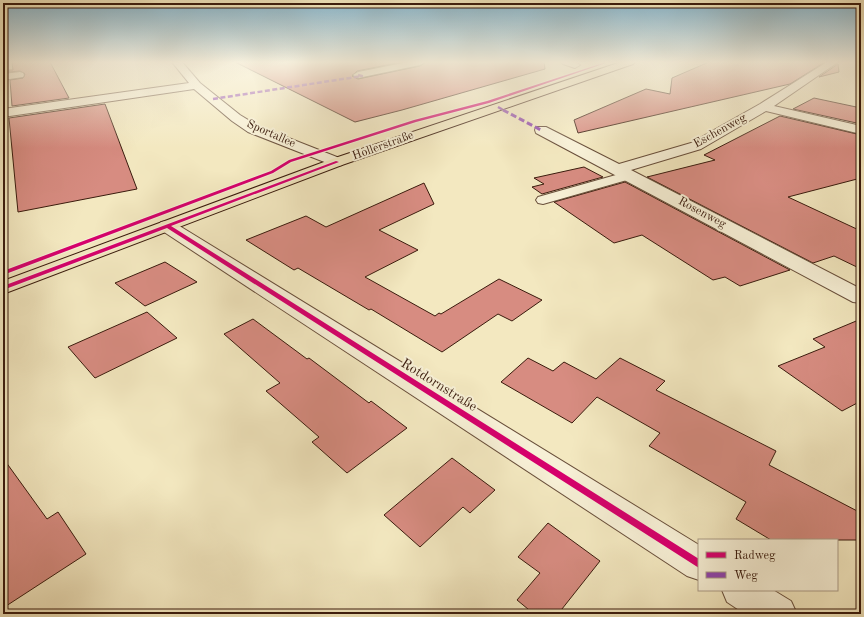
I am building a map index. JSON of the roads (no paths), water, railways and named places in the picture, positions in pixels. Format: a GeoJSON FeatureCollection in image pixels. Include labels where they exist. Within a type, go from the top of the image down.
{"type":"FeatureCollection","features":[{"type":"Feature","properties":{"kind":"main road","name":"Hollerstraße"},"geometry":{"type":"LineString","coordinates":[[3,288],[337,162],[544,91]]}},
{"type":"Feature","properties":{"kind":"street"},"geometry":{"type":"LineString","coordinates":[[3,113],[156,91]]}},
{"type":"Feature","properties":{"kind":"street","name":"Sportallee"},"geometry":{"type":"LineString","coordinates":[[203,91],[236,118],[253,129],[337,162]]}},
{"type":"Feature","properties":{"kind":"street","name":"Eschenweg"},"geometry":{"type":"LineString","coordinates":[[624,172],[696,146],[764,107],[789,91]]}},
{"type":"Feature","properties":{"kind":"street"},"geometry":{"type":"LineString","coordinates":[[764,107],[840,123],[861,130]]}},
{"type":"Feature","properties":{"kind":"street","name":"Rosenweg"},"geometry":{"type":"LineString","coordinates":[[541,130],[861,297]]}},
{"type":"Feature","properties":{"kind":"street","name":"Rotdornstraße"},"geometry":{"type":"LineString","coordinates":[[167,226],[698,563]]}},
{"type":"Feature","properties":{"kind":"street"},"geometry":{"type":"LineString","coordinates":[[742,591],[778,614]]}},
{"type":"Feature","properties":{"kind":"lane"},"geometry":{"type":"LineString","coordinates":[[543,200],[624,172]]}}]}
